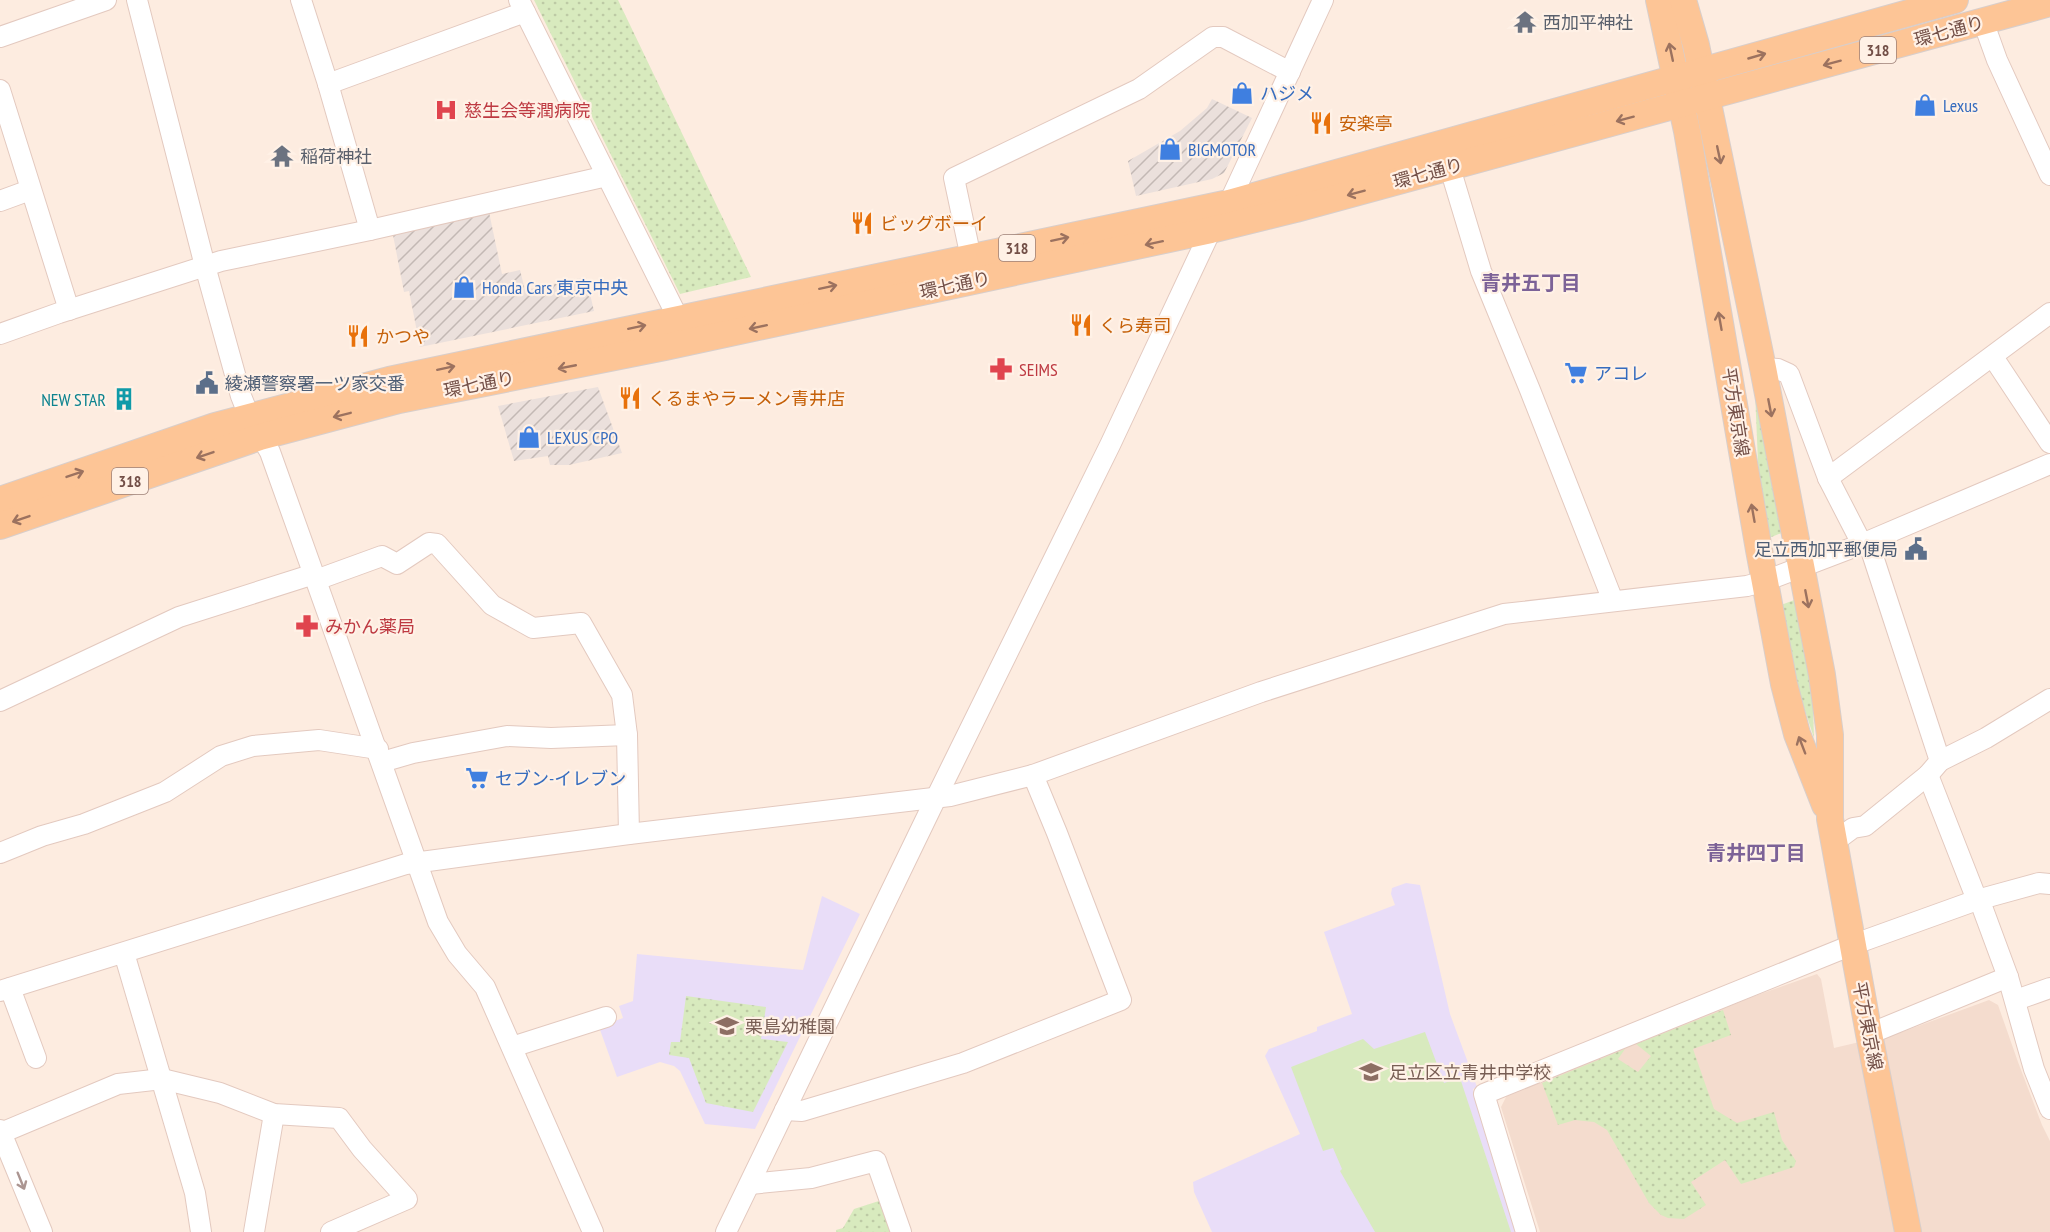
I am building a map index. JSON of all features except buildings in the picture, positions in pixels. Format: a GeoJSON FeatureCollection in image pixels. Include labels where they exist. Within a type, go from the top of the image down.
{"type":"FeatureCollection","features":[{"type":"Feature","properties":{"kind":"main road","name":"平方東京線"},"geometry":{"type":"LineString","coordinates":[[1659,0],[1688,76],[1707,98],[1763,368],[1822,675],[1830,735],[1832,830],[1908,1232]]}},
{"type":"Feature","properties":{"kind":"main road","name":"平方東京線"},"geometry":{"type":"LineString","coordinates":[[1683,0],[1696,45],[1682,104],[1765,581],[1784,684],[1797,734],[1832,830]]}},
{"type":"Feature","properties":{"kind":"main road","name":"環七通り"},"geometry":{"type":"LineString","coordinates":[[0,526],[254,427],[389,380],[1229,203],[1955,0]]}},
{"type":"Feature","properties":{"kind":"main road","name":"環七通り"},"geometry":{"type":"LineString","coordinates":[[0,500],[254,427],[665,347],[1211,230],[1450,168],[2050,3]]}},
{"type":"Feature","properties":{"kind":"street"},"geometry":{"type":"LineString","coordinates":[[0,37],[106,0]]}},
{"type":"Feature","properties":{"kind":"street"},"geometry":{"type":"LineString","coordinates":[[137,0],[205,266],[254,427],[270,452],[438,922],[457,954],[485,987],[593,1232]]}},
{"type":"Feature","properties":{"kind":"street"},"geometry":{"type":"LineString","coordinates":[[301,0],[370,230]]}},
{"type":"Feature","properties":{"kind":"street"},"geometry":{"type":"LineString","coordinates":[[726,1232],[1110,445],[1211,230],[1229,203],[1323,0]]}},
{"type":"Feature","properties":{"kind":"street"},"geometry":{"type":"LineString","coordinates":[[328,84],[522,6],[678,318]]}},
{"type":"Feature","properties":{"kind":"street"},"geometry":{"type":"LineString","coordinates":[[1983,21],[1997,60],[2050,175]]}},
{"type":"Feature","properties":{"kind":"street"},"geometry":{"type":"LineString","coordinates":[[971,258],[954,178],[1139,89],[1213,37],[1223,37],[1290,72]]}},
{"type":"Feature","properties":{"kind":"street"},"geometry":{"type":"LineString","coordinates":[[0,90],[69,310]]}},
{"type":"Feature","properties":{"kind":"street"},"geometry":{"type":"LineString","coordinates":[[1450,168],[1481,271],[1613,601]]}},
{"type":"Feature","properties":{"kind":"street"},"geometry":{"type":"LineString","coordinates":[[0,334],[205,266],[607,176]]}},
{"type":"Feature","properties":{"kind":"street"},"geometry":{"type":"LineString","coordinates":[[0,201],[30,190]]}},
{"type":"Feature","properties":{"kind":"street"},"geometry":{"type":"LineString","coordinates":[[1828,478],[2050,313]]}},
{"type":"Feature","properties":{"kind":"street"},"geometry":{"type":"LineString","coordinates":[[1993,357],[2050,442]]}},
{"type":"Feature","properties":{"kind":"street"},"geometry":{"type":"LineString","coordinates":[[1763,368],[1778,369],[1789,374],[1828,478],[1865,543],[1977,900],[1981,904],[2016,1000],[2034,1069],[2050,1110]]}},
{"type":"Feature","properties":{"kind":"street"},"geometry":{"type":"LineString","coordinates":[[36,1058],[5,989],[418,862],[629,834],[936,798],[993,786],[1033,775],[1262,692],[1504,614],[1747,586],[1765,581],[1865,543],[2050,464]]}},
{"type":"Feature","properties":{"kind":"street"},"geometry":{"type":"LineString","coordinates":[[0,701],[179,617],[382,556],[397,564],[429,543],[437,544],[492,605],[533,628],[581,623],[622,695],[627,735],[629,834]]}},
{"type":"Feature","properties":{"kind":"street"},"geometry":{"type":"LineString","coordinates":[[1832,830],[1865,826],[1934,768],[2050,699]]}},
{"type":"Feature","properties":{"kind":"street"},"geometry":{"type":"LineString","coordinates":[[0,853],[42,836],[84,824],[165,792],[221,756],[253,746],[319,740],[380,755],[413,753],[507,736],[551,738],[627,735]]}},
{"type":"Feature","properties":{"kind":"street"},"geometry":{"type":"LineString","coordinates":[[785,1110],[802,1112],[963,1063],[1121,1000],[1033,775]]}},
{"type":"Feature","properties":{"kind":"street"},"geometry":{"type":"LineString","coordinates":[[1526,1232],[1484,1094],[1852,945],[1977,900],[2039,883],[2050,884]]}},
{"type":"Feature","properties":{"kind":"street"},"geometry":{"type":"LineString","coordinates":[[124,953],[195,1193],[201,1232]]}},
{"type":"Feature","properties":{"kind":"street"},"geometry":{"type":"LineString","coordinates":[[1869,1034],[2008,977]]}},
{"type":"Feature","properties":{"kind":"street"},"geometry":{"type":"LineString","coordinates":[[2016,1000],[2050,988]]}},
{"type":"Feature","properties":{"kind":"street"},"geometry":{"type":"LineString","coordinates":[[512,1047],[606,1017]]}},
{"type":"Feature","properties":{"kind":"street"},"geometry":{"type":"LineString","coordinates":[[42,1232],[1,1131],[118,1084],[162,1079],[220,1092],[274,1114],[339,1118],[362,1149],[407,1199],[330,1232]]}},
{"type":"Feature","properties":{"kind":"street"},"geometry":{"type":"LineString","coordinates":[[254,1232],[274,1114]]}},
{"type":"Feature","properties":{"kind":"street"},"geometry":{"type":"LineString","coordinates":[[750,1184],[811,1178],[876,1161],[901,1232]]}},
{"type":"Feature","properties":{"kind":"shaded area"},"geometry":{"type":"Polygon","coordinates":[[[1212,99],[1252,118],[1224,173],[1212,179],[1136,196],[1128,161],[1180,131],[1207,108],[1212,99]]]}},
{"type":"Feature","properties":{"kind":"shaded area"},"geometry":{"type":"Polygon","coordinates":[[[489,212],[502,274],[520,270],[525,290],[586,277],[594,311],[420,347],[409,291],[404,292],[393,235],[489,212]]]}},
{"type":"Feature","properties":{"kind":"shaded area"},"geometry":{"type":"Polygon","coordinates":[[[598,387],[622,453],[569,465],[550,465],[548,456],[514,461],[498,406],[598,387]]]}},
{"type":"Feature","properties":{"kind":"shaded area","name":"足立区立青井中学校"},"geometry":{"type":"Polygon","coordinates":[[[1406,883],[1420,885],[1450,1014],[1477,1087],[1473,1089],[1517,1232],[1212,1232],[1194,1192],[1193,1182],[1300,1134],[1265,1056],[1269,1049],[1317,1031],[1317,1027],[1352,1014],[1324,932],[1395,905],[1391,894],[1392,888],[1406,883]]]}},
{"type":"Feature","properties":{"kind":"shaded area"},"geometry":{"type":"Polygon","coordinates":[[[822,896],[860,914],[755,1129],[705,1124],[680,1071],[674,1066],[660,1062],[617,1077],[599,1027],[623,1018],[619,1006],[633,1001],[637,954],[803,970],[822,896]]]}},
{"type":"Feature","properties":{"kind":"shaded area"},"geometry":{"type":"Polygon","coordinates":[[[1817,974],[1821,979],[1834,1048],[1902,1032],[1989,1000],[1998,1005],[2050,1141],[2050,1232],[1540,1232],[1501,1107],[1507,1095],[1752,997],[1817,974]]]}},
{"type":"Feature","properties":{"kind":"green space"},"geometry":{"type":"Polygon","coordinates":[[[534,0],[618,0],[751,277],[680,294],[534,0]]]}},
{"type":"Feature","properties":{"kind":"green space"},"geometry":{"type":"Polygon","coordinates":[[[1755,391],[1784,532],[1769,538],[1758,463],[1755,391]]]}},
{"type":"Feature","properties":{"kind":"green space"},"geometry":{"type":"Polygon","coordinates":[[[1797,599],[1812,679],[1814,738],[1795,680],[1781,605],[1797,599]]]}},
{"type":"Feature","properties":{"kind":"green space"},"geometry":{"type":"Polygon","coordinates":[[[686,996],[766,1007],[761,1039],[788,1042],[753,1112],[706,1103],[689,1058],[669,1055],[671,1042],[680,1042],[686,996]]]}},
{"type":"Feature","properties":{"kind":"green space"},"geometry":{"type":"Polygon","coordinates":[[[1723,1010],[1731,1035],[1693,1049],[1714,1109],[1737,1123],[1774,1112],[1782,1140],[1796,1161],[1794,1167],[1741,1184],[1725,1160],[1691,1182],[1706,1205],[1684,1219],[1668,1218],[1661,1215],[1649,1203],[1607,1130],[1594,1122],[1575,1120],[1558,1125],[1542,1083],[1625,1049],[1618,1059],[1638,1072],[1651,1056],[1636,1044],[1723,1010]]]}},
{"type":"Feature","properties":{"kind":"green space"},"geometry":{"type":"Polygon","coordinates":[[[1425,1032],[1444,1083],[1460,1078],[1511,1232],[1375,1232],[1340,1171],[1342,1169],[1333,1148],[1323,1151],[1291,1067],[1363,1039],[1374,1049],[1425,1032]]]}},
{"type":"Feature","properties":{"kind":"green space"},"geometry":{"type":"Polygon","coordinates":[[[882,1200],[893,1232],[836,1232],[843,1228],[854,1209],[882,1200]]]}},
{"type":"Feature","properties":{"kind":"place","name":"西加平神社"},"geometry":{"type":"Point","coordinates":[1525,22]}},
{"type":"Feature","properties":{"kind":"place","name":"ハジメ"},"geometry":{"type":"Point","coordinates":[1242,93]}},
{"type":"Feature","properties":{"kind":"place","name":"Lexus"},"geometry":{"type":"Point","coordinates":[1925,105]}},
{"type":"Feature","properties":{"kind":"place","name":"慈生会等潤病院"},"geometry":{"type":"Point","coordinates":[446,110]}},
{"type":"Feature","properties":{"kind":"place","name":"安楽亭"},"geometry":{"type":"Point","coordinates":[1321,123]}},
{"type":"Feature","properties":{"kind":"place","name":"BIGMOTOR"},"geometry":{"type":"Point","coordinates":[1170,149]}},
{"type":"Feature","properties":{"kind":"place","name":"稲荷神社"},"geometry":{"type":"Point","coordinates":[282,156]}},
{"type":"Feature","properties":{"kind":"place","name":"ビッグボーイ"},"geometry":{"type":"Point","coordinates":[862,223]}},
{"type":"Feature","properties":{"kind":"place","name":"Honda Cars 東京中央"},"geometry":{"type":"Point","coordinates":[464,287]}},
{"type":"Feature","properties":{"kind":"place","name":"くら寿司"},"geometry":{"type":"Point","coordinates":[1081,325]}},
{"type":"Feature","properties":{"kind":"place","name":"かつや"},"geometry":{"type":"Point","coordinates":[358,336]}},
{"type":"Feature","properties":{"kind":"place","name":"SEIMS"},"geometry":{"type":"Point","coordinates":[1001,369]}},
{"type":"Feature","properties":{"kind":"place","name":"アコレ"},"geometry":{"type":"Point","coordinates":[1576,373]}},
{"type":"Feature","properties":{"kind":"place","name":"綾瀬警察署一ツ家交番"},"geometry":{"type":"Point","coordinates":[207,383]}},
{"type":"Feature","properties":{"kind":"place","name":"くるまやラーメン青井店"},"geometry":{"type":"Point","coordinates":[630,398]}},
{"type":"Feature","properties":{"kind":"place","name":"NEW STAR"},"geometry":{"type":"Point","coordinates":[124,399]}},
{"type":"Feature","properties":{"kind":"place","name":"LEXUS CPO"},"geometry":{"type":"Point","coordinates":[529,437]}},
{"type":"Feature","properties":{"kind":"place","name":"足立西加平郵便局"},"geometry":{"type":"Point","coordinates":[1916,549]}},
{"type":"Feature","properties":{"kind":"place","name":"みかん薬局"},"geometry":{"type":"Point","coordinates":[307,626]}},
{"type":"Feature","properties":{"kind":"place","name":"セブン-イレブン"},"geometry":{"type":"Point","coordinates":[477,778]}},
{"type":"Feature","properties":{"kind":"place","name":"栗島幼稚園"},"geometry":{"type":"Point","coordinates":[727,1026]}},
{"type":"Feature","properties":{"kind":"place","name":"足立区立青井中学校"},"geometry":{"type":"Point","coordinates":[1371,1072]}},
{"type":"Feature","properties":{"kind":"district","name":"青井五丁目"},"geometry":{"type":"Point","coordinates":[1531,283]}},
{"type":"Feature","properties":{"kind":"district","name":"青井四丁目"},"geometry":{"type":"Point","coordinates":[1756,853]}}]}
